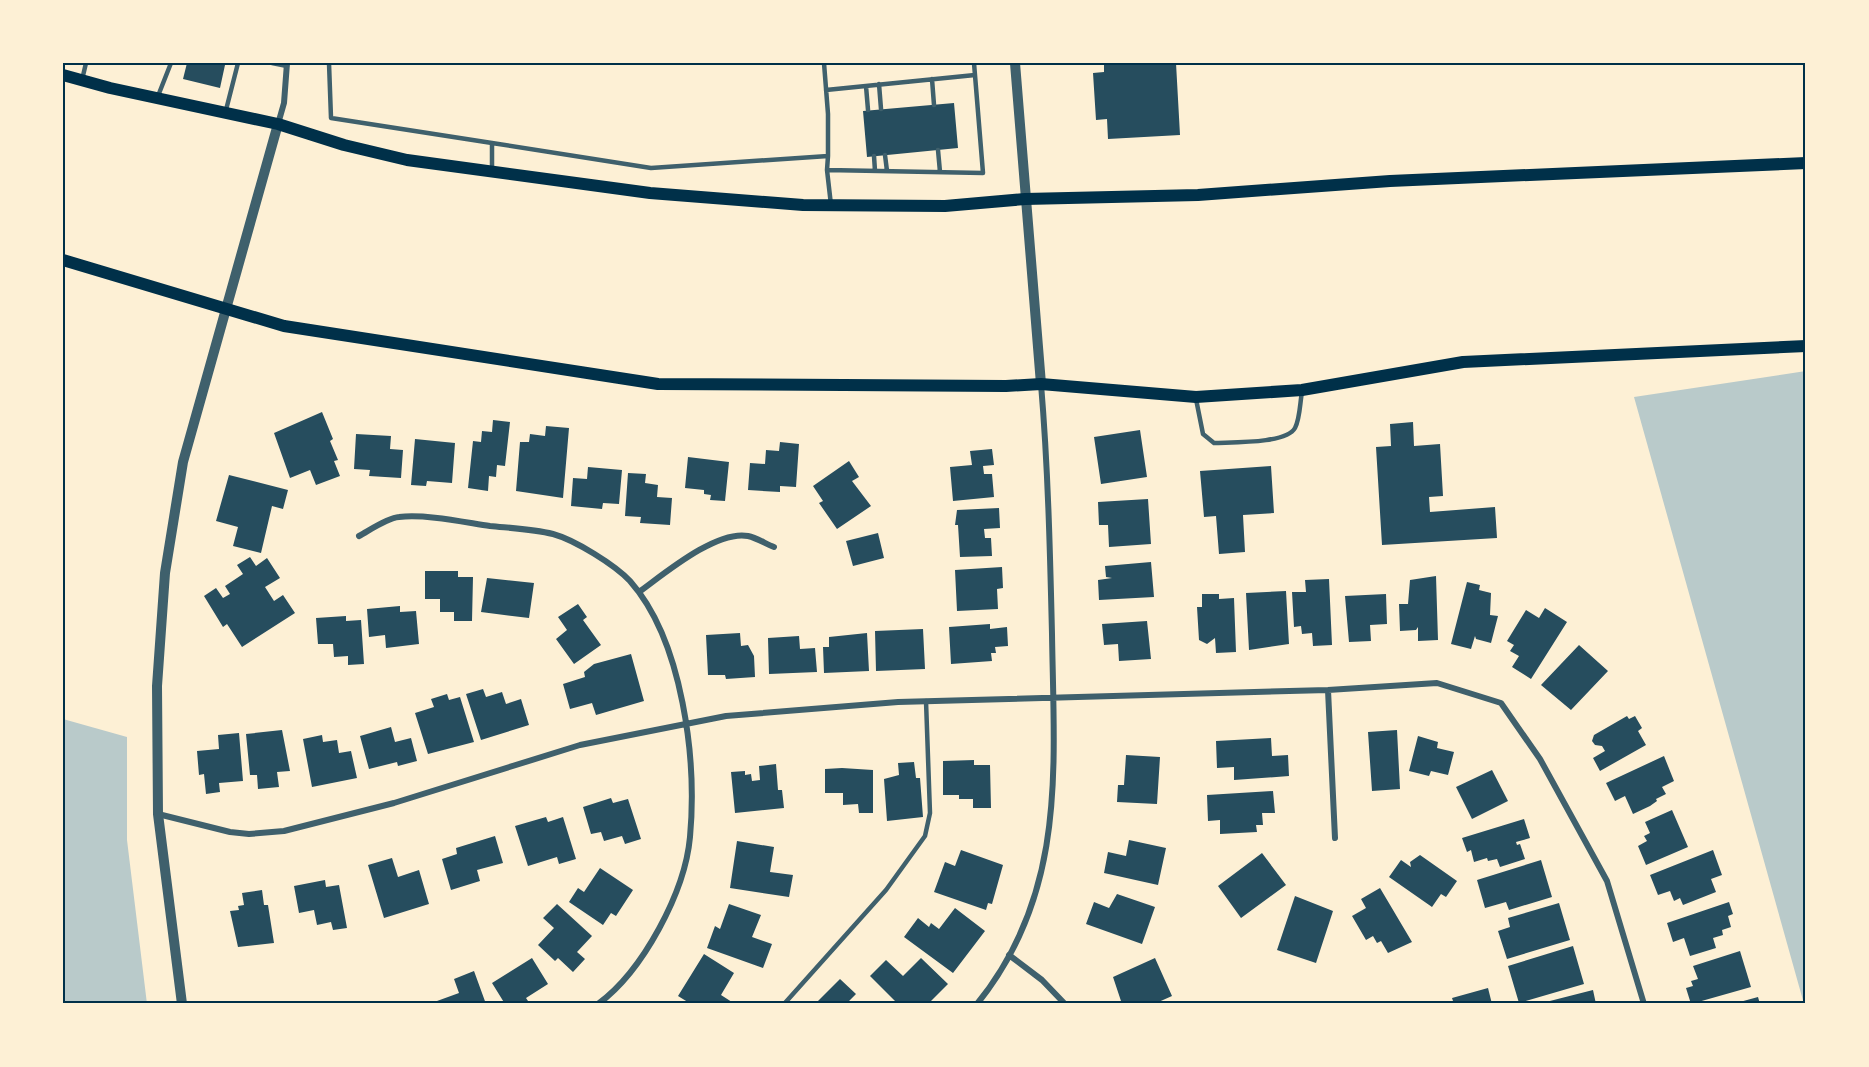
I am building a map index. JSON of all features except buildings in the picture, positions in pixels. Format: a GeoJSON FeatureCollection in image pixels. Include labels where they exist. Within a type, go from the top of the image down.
{"type":"FeatureCollection","features":[{"type":"Feature","properties":{"kind":"main road"},"geometry":{"type":"LineString","coordinates":[[63,75],[278,124],[344,145],[407,160],[650,193],[831,205],[945,206],[1025,199],[1198,195],[1390,180],[1806,163]]}},
{"type":"Feature","properties":{"kind":"main road"},"geometry":{"type":"LineString","coordinates":[[63,260],[284,326],[658,384],[994,386],[1041,384],[1196,397],[1302,390],[1463,362],[1806,346]]}},
{"type":"Feature","properties":{"kind":"street"},"geometry":{"type":"LineString","coordinates":[[977,1004],[992,986],[1034,901],[1044,866],[1055,788],[1049,481],[1015,63]]}},
{"type":"Feature","properties":{"kind":"street"},"geometry":{"type":"LineString","coordinates":[[182,1004],[158,814],[157,686],[165,573],[183,462],[284,104],[287,65]]}},
{"type":"Feature","properties":{"kind":"street"},"geometry":{"type":"LineString","coordinates":[[358,536],[398,516],[554,534],[600,558],[628,580],[639,592],[663,634],[672,660],[690,754],[690,837],[681,876],[658,930],[631,973],[598,1004]]}},
{"type":"Feature","properties":{"kind":"street"},"geometry":{"type":"LineString","coordinates":[[639,592],[700,548],[716,542],[747,536],[774,547]]}},
{"type":"Feature","properties":{"kind":"street"},"geometry":{"type":"LineString","coordinates":[[158,814],[230,832],[249,834],[284,831],[393,804],[580,745],[726,716],[926,701],[1328,690],[1437,682],[1501,703],[1539,759],[1607,881],[1644,1004]]}},
{"type":"Feature","properties":{"kind":"street"},"geometry":{"type":"LineString","coordinates":[[1328,690],[1335,838]]}},
{"type":"Feature","properties":{"kind":"street"},"geometry":{"type":"LineString","coordinates":[[1009,955],[1050,987],[1065,1004]]}},
{"type":"Feature","properties":{"kind":"lane"},"geometry":{"type":"LineString","coordinates":[[82,80],[86,63]]}},
{"type":"Feature","properties":{"kind":"lane"},"geometry":{"type":"LineString","coordinates":[[157,98],[171,63]]}},
{"type":"Feature","properties":{"kind":"lane"},"geometry":{"type":"LineString","coordinates":[[225,113],[238,63]]}},
{"type":"Feature","properties":{"kind":"lane"},"geometry":{"type":"LineString","coordinates":[[272,63],[287,65]]}},
{"type":"Feature","properties":{"kind":"lane"},"geometry":{"type":"LineString","coordinates":[[329,63],[331,118],[651,168],[828,156]]}},
{"type":"Feature","properties":{"kind":"lane"},"geometry":{"type":"LineString","coordinates":[[824,63],[828,156],[826,170],[831,205]]}},
{"type":"Feature","properties":{"kind":"lane"},"geometry":{"type":"LineString","coordinates":[[826,170],[983,173],[974,63]]}},
{"type":"Feature","properties":{"kind":"lane"},"geometry":{"type":"LineString","coordinates":[[826,90],[975,75]]}},
{"type":"Feature","properties":{"kind":"lane"},"geometry":{"type":"LineString","coordinates":[[932,79],[934,105]]}},
{"type":"Feature","properties":{"kind":"lane"},"geometry":{"type":"LineString","coordinates":[[879,84],[881,109]]}},
{"type":"Feature","properties":{"kind":"lane"},"geometry":{"type":"LineString","coordinates":[[866,86],[868,110]]}},
{"type":"Feature","properties":{"kind":"lane"},"geometry":{"type":"LineString","coordinates":[[492,143],[492,170]]}},
{"type":"Feature","properties":{"kind":"lane"},"geometry":{"type":"LineString","coordinates":[[938,150],[940,172]]}},
{"type":"Feature","properties":{"kind":"lane"},"geometry":{"type":"LineString","coordinates":[[885,155],[887,171]]}},
{"type":"Feature","properties":{"kind":"lane"},"geometry":{"type":"LineString","coordinates":[[874,156],[875,171]]}},
{"type":"Feature","properties":{"kind":"lane"},"geometry":{"type":"LineString","coordinates":[[1196,397],[1203,434],[1214,443],[1260,440],[1288,436],[1296,428],[1302,390]]}},
{"type":"Feature","properties":{"kind":"lane"},"geometry":{"type":"LineString","coordinates":[[784,1004],[886,890],[925,836],[930,813],[926,701]]}},
{"type":"Feature","properties":{"kind":"shaded area"},"geometry":{"type":"Polygon","coordinates":[[[1806,371],[1806,1004],[1804,1004],[1634,397],[1806,371]]]}},
{"type":"Feature","properties":{"kind":"shaded area"},"geometry":{"type":"Polygon","coordinates":[[[63,719],[127,737],[127,840],[147,1004],[63,1004],[63,719]]]}}]}
